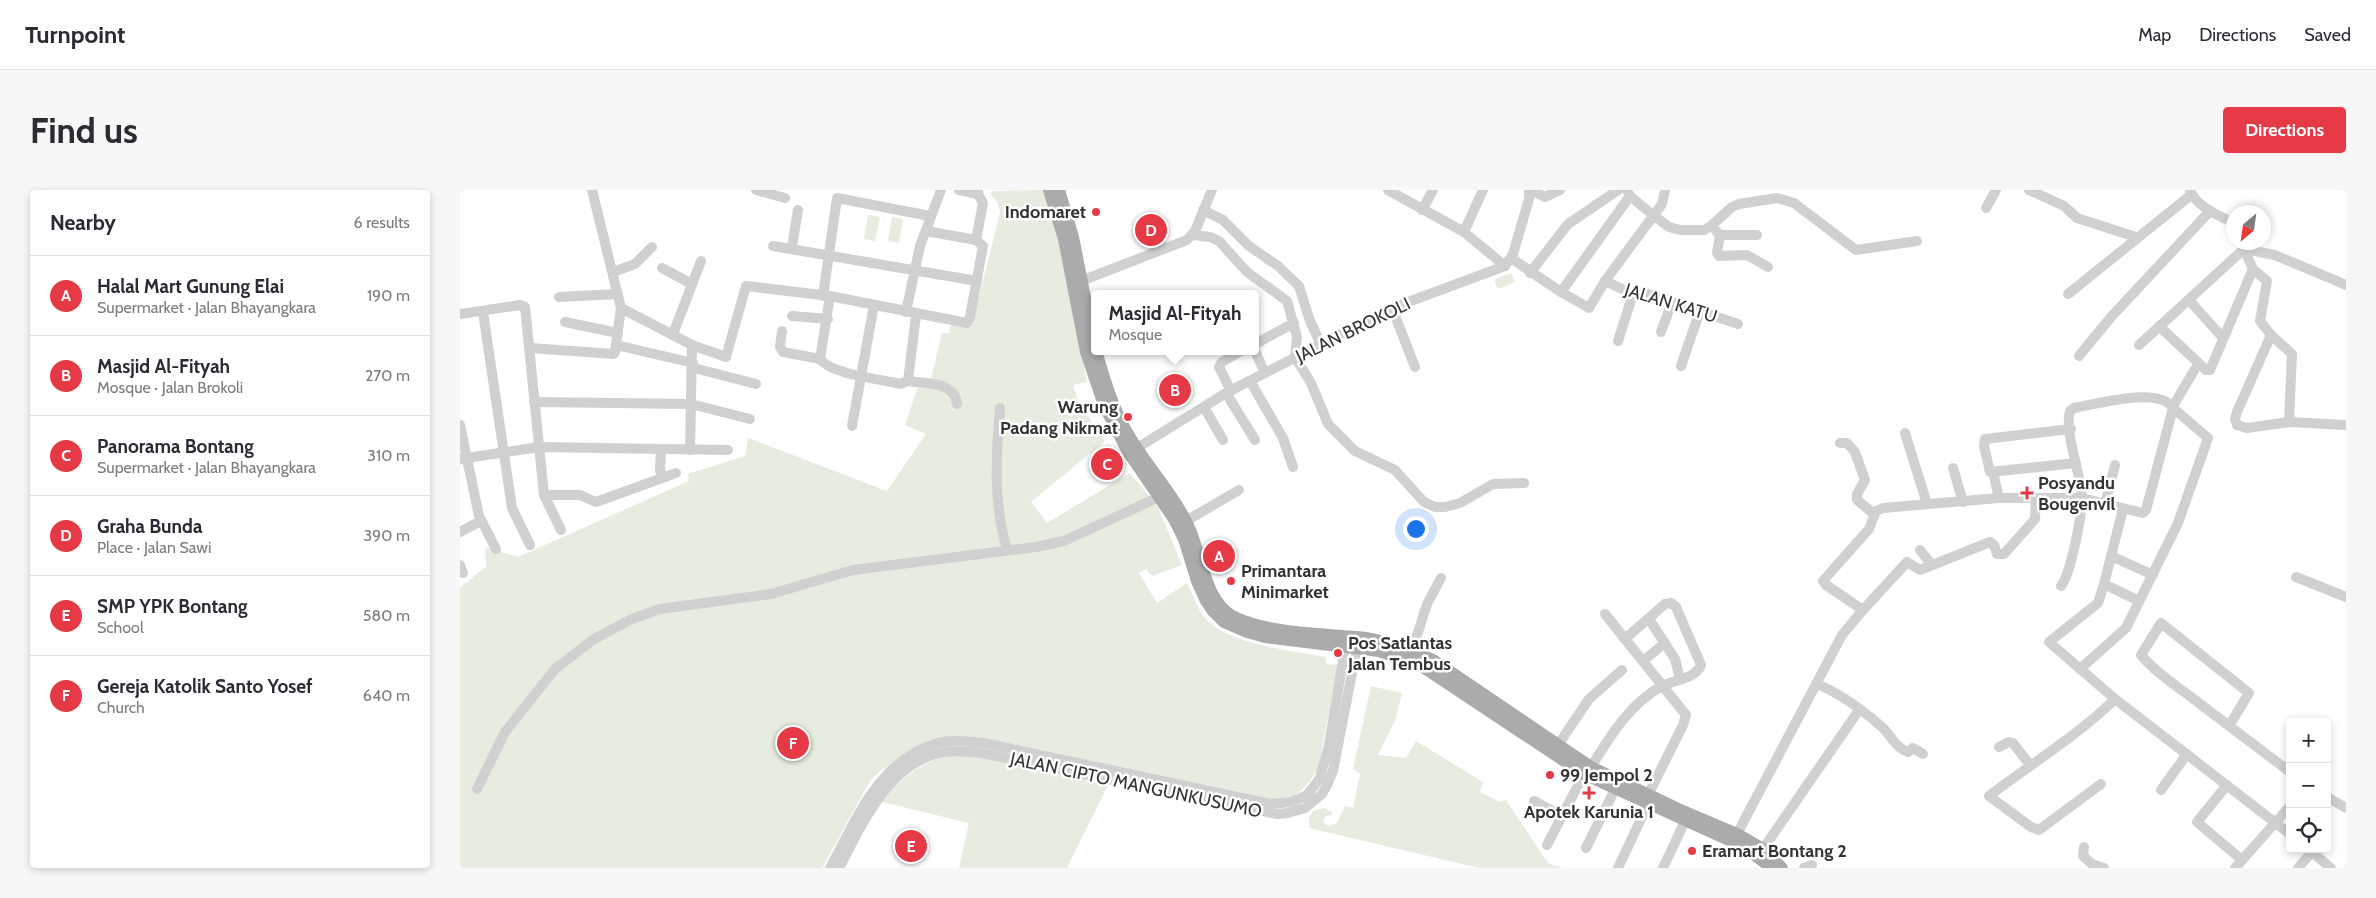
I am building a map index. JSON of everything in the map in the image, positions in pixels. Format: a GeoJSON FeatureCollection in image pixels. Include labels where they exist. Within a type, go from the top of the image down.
{"type":"FeatureCollection","features":[{"type":"Feature","properties":{"kind":"main road"},"geometry":{"type":"LineString","coordinates":[[1049,190],[1068,238]]}},
{"type":"Feature","properties":{"kind":"main road"},"geometry":{"type":"LineString","coordinates":[[1059,190],[1073,262],[1086,352],[1095,383],[1120,437],[1184,539],[1206,601],[1224,622],[1236,628],[1265,637],[1352,642],[1420,665],[1530,732],[1615,789],[1737,834],[1763,848],[1782,868]]}},
{"type":"Feature","properties":{"kind":"main road"},"geometry":{"type":"LineString","coordinates":[[1073,262],[1082,280],[1091,325]]}},
{"type":"Feature","properties":{"kind":"main road"},"geometry":{"type":"LineString","coordinates":[[1098,355],[1115,408],[1136,448],[1186,521],[1212,594],[1224,610],[1248,622],[1352,642],[1412,651],[1433,660],[1455,674],[1530,732],[1558,745],[1587,770],[1648,800],[1685,821],[1749,851],[1772,868]]}},
{"type":"Feature","properties":{"kind":"street"},"geometry":{"type":"LineString","coordinates":[[530,348],[614,354],[620,308],[613,272],[592,190]]}},
{"type":"Feature","properties":{"kind":"street"},"geometry":{"type":"LineString","coordinates":[[756,190],[785,198]]}},
{"type":"Feature","properties":{"kind":"street"},"geometry":{"type":"LineString","coordinates":[[908,381],[914,270],[930,216],[941,190]]}},
{"type":"Feature","properties":{"kind":"street"},"geometry":{"type":"LineString","coordinates":[[959,190],[978,192],[983,203],[976,240]]}},
{"type":"Feature","properties":{"kind":"street"},"geometry":{"type":"LineString","coordinates":[[1082,280],[1187,240],[1194,233],[1212,190]]}},
{"type":"Feature","properties":{"kind":"street"},"geometry":{"type":"LineString","coordinates":[[1422,210],[1433,190]]}},
{"type":"Feature","properties":{"kind":"street"},"geometry":{"type":"LineString","coordinates":[[1464,232],[1483,190]]}},
{"type":"Feature","properties":{"kind":"street"},"geometry":{"type":"LineString","coordinates":[[1508,262],[1530,199],[1530,190],[1545,197],[1560,190]]}},
{"type":"Feature","properties":{"kind":"street"},"geometry":{"type":"LineString","coordinates":[[1530,273],[1568,224],[1618,190]]}},
{"type":"Feature","properties":{"kind":"street"},"geometry":{"type":"LineString","coordinates":[[1986,208],[1996,190]]}},
{"type":"Feature","properties":{"kind":"street"},"geometry":{"type":"LineString","coordinates":[[2029,190],[2064,206],[2077,218],[2136,237]]}},
{"type":"Feature","properties":{"kind":"street"},"geometry":{"type":"LineString","coordinates":[[1393,191],[1422,210],[1464,232],[1508,262],[1589,308],[1605,281],[1660,204]]}},
{"type":"Feature","properties":{"kind":"street"},"geometry":{"type":"LineString","coordinates":[[2068,294],[2191,192],[2210,211],[2226,219]]}},
{"type":"Feature","properties":{"kind":"street"},"geometry":{"type":"LineString","coordinates":[[1561,292],[1628,193],[1660,204],[1669,227],[1680,230],[1704,230],[1712,226],[1735,206],[1782,198],[1794,203],[1856,250],[1917,241]]}},
{"type":"Feature","properties":{"kind":"street"},"geometry":{"type":"LineString","coordinates":[[820,359],[828,319],[827,296],[830,254],[837,198],[930,216]]}},
{"type":"Feature","properties":{"kind":"street"},"geometry":{"type":"LineString","coordinates":[[792,248],[798,210]]}},
{"type":"Feature","properties":{"kind":"street"},"geometry":{"type":"LineString","coordinates":[[2079,356],[2108,320],[2210,211]]}},
{"type":"Feature","properties":{"kind":"street"},"geometry":{"type":"LineString","coordinates":[[1202,214],[1224,220],[1249,246],[1278,266],[1298,286],[1319,345]]}},
{"type":"Feature","properties":{"kind":"street"},"geometry":{"type":"LineString","coordinates":[[1712,226],[1720,235],[1756,235]]}},
{"type":"Feature","properties":{"kind":"street"},"geometry":{"type":"LineString","coordinates":[[620,308],[692,344],[726,357],[746,286],[827,296],[911,314],[967,323],[970,317],[983,246],[976,240],[926,231]]}},
{"type":"Feature","properties":{"kind":"street"},"geometry":{"type":"LineString","coordinates":[[1194,233],[1210,237],[1219,242],[1247,272],[1284,298],[1294,323],[1300,355],[1325,419],[1334,431],[1361,455],[1395,470],[1427,504],[1445,507],[1460,502],[1488,486],[1501,483],[1524,483]]}},
{"type":"Feature","properties":{"kind":"street"},"geometry":{"type":"LineString","coordinates":[[1720,235],[1716,253],[1719,256],[1747,255],[1768,267]]}},
{"type":"Feature","properties":{"kind":"street"},"geometry":{"type":"LineString","coordinates":[[773,246],[830,254],[977,281]]}},
{"type":"Feature","properties":{"kind":"street"},"geometry":{"type":"LineString","coordinates":[[613,272],[633,265],[652,247]]}},
{"type":"Feature","properties":{"kind":"street"},"geometry":{"type":"LineString","coordinates":[[2139,345],[2189,300],[2239,250]]}},
{"type":"Feature","properties":{"kind":"street"},"geometry":{"type":"LineString","coordinates":[[2245,250],[2253,269],[2265,278],[2268,283],[2260,321],[2271,335],[2292,354],[2289,422]]}},
{"type":"Feature","properties":{"kind":"street"},"geometry":{"type":"LineString","coordinates":[[2257,250],[2275,255],[2346,285]]}},
{"type":"Feature","properties":{"kind":"street"},"geometry":{"type":"LineString","coordinates":[[673,334],[701,261]]}},
{"type":"Feature","properties":{"kind":"street","name":"JALAN BROKOLI"},"geometry":{"type":"LineString","coordinates":[[1136,448],[1228,392],[1392,308],[1508,262]]}},
{"type":"Feature","properties":{"kind":"street"},"geometry":{"type":"LineString","coordinates":[[662,268],[692,284]]}},
{"type":"Feature","properties":{"kind":"street"},"geometry":{"type":"LineString","coordinates":[[2159,326],[2198,364],[2206,370],[2210,370],[2253,269]]}},
{"type":"Feature","properties":{"kind":"street","name":"JALAN KATU"},"geometry":{"type":"LineString","coordinates":[[1605,281],[1633,294],[1640,292],[1738,324]]}},
{"type":"Feature","properties":{"kind":"street"},"geometry":{"type":"LineString","coordinates":[[559,297],[618,294]]}},
{"type":"Feature","properties":{"kind":"street"},"geometry":{"type":"LineString","coordinates":[[1618,341],[1633,294]]}},
{"type":"Feature","properties":{"kind":"street"},"geometry":{"type":"LineString","coordinates":[[2189,300],[2223,338]]}},
{"type":"Feature","properties":{"kind":"street"},"geometry":{"type":"LineString","coordinates":[[1661,332],[1672,302]]}},
{"type":"Feature","properties":{"kind":"street"},"geometry":{"type":"LineString","coordinates":[[460,314],[520,305],[525,307],[544,495],[562,530]]}},
{"type":"Feature","properties":{"kind":"street"},"geometry":{"type":"LineString","coordinates":[[852,426],[874,305]]}},
{"type":"Feature","properties":{"kind":"street"},"geometry":{"type":"LineString","coordinates":[[1392,308],[1415,367]]}},
{"type":"Feature","properties":{"kind":"street"},"geometry":{"type":"LineString","coordinates":[[1680,366],[1700,311]]}},
{"type":"Feature","properties":{"kind":"street"},"geometry":{"type":"LineString","coordinates":[[483,312],[494,398],[505,452],[512,508],[530,545]]}},
{"type":"Feature","properties":{"kind":"street"},"geometry":{"type":"LineString","coordinates":[[792,316],[828,319]]}},
{"type":"Feature","properties":{"kind":"street"},"geometry":{"type":"LineString","coordinates":[[565,322],[618,332]]}},
{"type":"Feature","properties":{"kind":"street"},"geometry":{"type":"LineString","coordinates":[[1259,342],[1294,323]]}},
{"type":"Feature","properties":{"kind":"street"},"geometry":{"type":"LineString","coordinates":[[782,331],[780,347],[782,352],[820,359],[834,369],[900,384],[908,381],[948,388],[954,394],[957,404]]}},
{"type":"Feature","properties":{"kind":"street"},"geometry":{"type":"LineString","coordinates":[[2271,335],[2235,419],[2237,425],[2247,428],[2289,422],[2346,425]]}},
{"type":"Feature","properties":{"kind":"street"},"geometry":{"type":"LineString","coordinates":[[616,344],[756,384]]}},
{"type":"Feature","properties":{"kind":"street"},"geometry":{"type":"LineString","coordinates":[[690,450],[692,344]]}},
{"type":"Feature","properties":{"kind":"street"},"geometry":{"type":"LineString","coordinates":[[1234,355],[1222,362],[1219,367],[1228,392],[1255,440]]}},
{"type":"Feature","properties":{"kind":"street"},"geometry":{"type":"LineString","coordinates":[[1256,355],[1265,373]]}},
{"type":"Feature","properties":{"kind":"street"},"geometry":{"type":"LineString","coordinates":[[1863,610],[1823,581],[1869,529],[1874,514],[1883,508],[1999,498],[2036,500],[2082,498],[2141,513],[2146,510],[2176,400],[2198,364]]}},
{"type":"Feature","properties":{"kind":"street"},"geometry":{"type":"LineString","coordinates":[[1250,381],[1283,438],[1293,467]]}},
{"type":"Feature","properties":{"kind":"street"},"geometry":{"type":"LineString","coordinates":[[2061,586],[2070,570],[2082,498],[2069,413],[2074,408],[2146,396],[2176,400],[2208,438],[2178,523],[2125,630],[2080,669]]}},
{"type":"Feature","properties":{"kind":"street"},"geometry":{"type":"LineString","coordinates":[[534,402],[691,404],[750,418]]}},
{"type":"Feature","properties":{"kind":"street"},"geometry":{"type":"LineString","coordinates":[[1204,407],[1222,440]]}},
{"type":"Feature","properties":{"kind":"street"},"geometry":{"type":"LineString","coordinates":[[1000,408],[995,462],[1003,536],[1007,550]]}},
{"type":"Feature","properties":{"kind":"street"},"geometry":{"type":"LineString","coordinates":[[460,425],[464,458],[481,521],[496,549]]}},
{"type":"Feature","properties":{"kind":"street"},"geometry":{"type":"LineString","coordinates":[[1999,498],[1992,472],[1988,469],[1984,446],[1985,440],[2071,429]]}},
{"type":"Feature","properties":{"kind":"street"},"geometry":{"type":"LineString","coordinates":[[1905,433],[1927,504]]}},
{"type":"Feature","properties":{"kind":"street"},"geometry":{"type":"LineString","coordinates":[[1840,443],[1847,443],[1855,452],[1865,480],[1857,500],[1874,514]]}},
{"type":"Feature","properties":{"kind":"street"},"geometry":{"type":"LineString","coordinates":[[464,458],[539,447],[728,450]]}},
{"type":"Feature","properties":{"kind":"street"},"geometry":{"type":"LineString","coordinates":[[661,449],[661,472]]}},
{"type":"Feature","properties":{"kind":"street"},"geometry":{"type":"LineString","coordinates":[[1992,472],[2076,463]]}},
{"type":"Feature","properties":{"kind":"street"},"geometry":{"type":"LineString","coordinates":[[2105,504],[2115,464]]}},
{"type":"Feature","properties":{"kind":"street"},"geometry":{"type":"LineString","coordinates":[[1953,468],[1963,502]]}},
{"type":"Feature","properties":{"kind":"street"},"geometry":{"type":"LineString","coordinates":[[544,495],[580,495],[596,502],[661,472],[676,473]]}},
{"type":"Feature","properties":{"kind":"street"},"geometry":{"type":"LineString","coordinates":[[1186,521],[1240,490]]}},
{"type":"Feature","properties":{"kind":"street"},"geometry":{"type":"LineString","coordinates":[[477,789],[505,732],[555,669],[594,639],[632,619],[660,609],[680,605],[717,603],[771,594],[852,570],[1036,547],[1064,541],[1159,498]]}},
{"type":"Feature","properties":{"kind":"street"},"geometry":{"type":"LineString","coordinates":[[1737,834],[1842,635],[1855,618],[1905,563],[1909,563],[1917,570],[1990,542],[1994,545],[1997,554],[2004,554],[2035,519],[2036,500]]}},
{"type":"Feature","properties":{"kind":"street"},"geometry":{"type":"LineString","coordinates":[[2123,509],[2098,603],[2049,642],[2115,698],[2286,831]]}},
{"type":"Feature","properties":{"kind":"street"},"geometry":{"type":"LineString","coordinates":[[460,532],[481,521]]}},
{"type":"Feature","properties":{"kind":"street"},"geometry":{"type":"LineString","coordinates":[[1920,550],[1932,565]]}},
{"type":"Feature","properties":{"kind":"street"},"geometry":{"type":"LineString","coordinates":[[2111,556],[2153,575]]}},
{"type":"Feature","properties":{"kind":"street"},"geometry":{"type":"LineString","coordinates":[[2296,577],[2346,597]]}},
{"type":"Feature","properties":{"kind":"street"},"geometry":{"type":"LineString","coordinates":[[1412,651],[1427,604],[1441,578]]}},
{"type":"Feature","properties":{"kind":"street"},"geometry":{"type":"LineString","coordinates":[[2104,584],[2139,601]]}},
{"type":"Feature","properties":{"kind":"street"},"geometry":{"type":"LineString","coordinates":[[1547,846],[1587,770],[1609,738],[1637,704],[1662,686],[1696,674],[1701,665],[1676,607],[1671,603],[1665,604],[1626,639]]}},
{"type":"Feature","properties":{"kind":"street"},"geometry":{"type":"LineString","coordinates":[[1605,614],[1662,686],[1681,706],[1686,715],[1686,720],[1618,868]]}},
{"type":"Feature","properties":{"kind":"street"},"geometry":{"type":"LineString","coordinates":[[1649,619],[1675,659],[1680,679]]}},
{"type":"Feature","properties":{"kind":"street"},"geometry":{"type":"LineString","coordinates":[[2229,726],[2249,693],[2161,623],[2141,655],[2148,663],[2229,726],[2286,769]]}},
{"type":"Feature","properties":{"kind":"street","name":"JALAN CIPTO MANGUNKUSUMO"},"geometry":{"type":"LineString","coordinates":[[830,868],[872,791],[883,776],[919,751],[939,743],[984,743],[1270,804],[1292,802],[1315,787],[1325,767],[1352,642]]}},
{"type":"Feature","properties":{"kind":"street","name":"JALAN CIPTO MANGUNKUSUMO"},"geometry":{"type":"LineString","coordinates":[[839,868],[874,807],[893,781],[910,767],[943,752],[982,754],[1276,814],[1305,808],[1322,794],[1333,771],[1352,642]]}},
{"type":"Feature","properties":{"kind":"street"},"geometry":{"type":"LineString","coordinates":[[1643,661],[1664,643]]}},
{"type":"Feature","properties":{"kind":"street"},"geometry":{"type":"LineString","coordinates":[[1558,745],[1589,699],[1622,670]]}},
{"type":"Feature","properties":{"kind":"street"},"geometry":{"type":"LineString","coordinates":[[1817,684],[1842,695],[1882,728],[1900,749],[1908,752],[1913,748],[1923,754]]}},
{"type":"Feature","properties":{"kind":"street"},"geometry":{"type":"LineString","coordinates":[[2101,784],[2042,829],[2034,829],[1989,796],[2088,725],[2115,698]]}},
{"type":"Feature","properties":{"kind":"street"},"geometry":{"type":"LineString","coordinates":[[1763,848],[1859,710]]}},
{"type":"Feature","properties":{"kind":"street"},"geometry":{"type":"LineString","coordinates":[[1999,747],[2009,742],[2013,743],[2030,765]]}},
{"type":"Feature","properties":{"kind":"street"},"geometry":{"type":"LineString","coordinates":[[2161,790],[2187,754]]}},
{"type":"Feature","properties":{"kind":"street"},"geometry":{"type":"LineString","coordinates":[[1078,774],[1080,763]]}},
{"type":"Feature","properties":{"kind":"street"},"geometry":{"type":"LineString","coordinates":[[2227,785],[2197,822],[2242,860]]}},
{"type":"Feature","properties":{"kind":"street"},"geometry":{"type":"LineString","coordinates":[[1586,848],[1615,789]]}},
{"type":"Feature","properties":{"kind":"street"},"geometry":{"type":"LineString","coordinates":[[2331,799],[2346,808]]}},
{"type":"Feature","properties":{"kind":"street"},"geometry":{"type":"LineString","coordinates":[[1534,801],[1562,816]]}},
{"type":"Feature","properties":{"kind":"street"},"geometry":{"type":"LineString","coordinates":[[2235,868],[2288,808]]}},
{"type":"Feature","properties":{"kind":"street"},"geometry":{"type":"LineString","coordinates":[[1663,868],[1685,821]]}},
{"type":"Feature","properties":{"kind":"street"},"geometry":{"type":"LineString","coordinates":[[2084,847],[2083,856],[2087,861],[2104,868]]}},
{"type":"Feature","properties":{"kind":"street"},"geometry":{"type":"LineString","coordinates":[[2298,868],[2309,853]]}},
{"type":"Feature","properties":{"kind":"street"},"geometry":{"type":"LineString","coordinates":[[2313,853],[2332,868]]}},
{"type":"Feature","properties":{"kind":"shaded area"},"geometry":{"type":"Polygon","coordinates":[[[1044,190],[1057,230],[1087,382],[1073,385],[1078,401],[1105,441],[1031,502],[1047,523],[1130,473],[1158,507],[1182,565],[1152,576],[1146,569],[1139,573],[1157,603],[1187,583],[1201,612],[1217,628],[1246,641],[1326,657],[1326,664],[1338,665],[1318,769],[1307,785],[1298,793],[1282,802],[999,742],[956,736],[909,751],[879,772],[870,781],[822,868],[460,868],[460,587],[486,567],[485,547],[518,557],[689,481],[688,474],[745,456],[748,438],[887,491],[926,434],[905,425],[918,387],[926,388],[931,379],[942,333],[949,333],[951,324],[969,327],[972,325],[1000,213],[998,203],[991,195],[992,191],[1044,190]]]}},
{"type":"Feature","properties":{"kind":"shaded area"},"geometry":{"type":"Polygon","coordinates":[[[868,215],[880,217],[875,241],[864,239],[868,215]]]}},
{"type":"Feature","properties":{"kind":"shaded area"},"geometry":{"type":"Polygon","coordinates":[[[892,217],[903,219],[899,243],[888,241],[892,217]]]}},
{"type":"Feature","properties":{"kind":"shaded area"},"geometry":{"type":"Polygon","coordinates":[[[1511,273],[1515,282],[1498,289],[1494,280],[1511,273]]]}},
{"type":"Feature","properties":{"kind":"shaded area"},"geometry":{"type":"Polygon","coordinates":[[[1371,686],[1402,693],[1395,721],[1378,755],[1406,758],[1416,741],[1483,782],[1480,792],[1500,802],[1506,800],[1548,863],[1563,868],[1479,868],[1309,828],[1309,818],[1313,811],[1324,808],[1332,812],[1332,815],[1326,816],[1323,822],[1329,826],[1337,823],[1345,806],[1353,808],[1360,774],[1353,769],[1371,686]]]}},
{"type":"Feature","properties":{"kind":"shaded area"},"geometry":{"type":"Polygon","coordinates":[[[959,754],[982,756],[1108,785],[1067,868],[959,868],[969,823],[882,802],[906,776],[925,764],[959,754]]]}},
{"type":"Feature","properties":{"kind":"place","name":"Indomaret"},"geometry":{"type":"Point","coordinates":[1096,212]}},
{"type":"Feature","properties":{"kind":"place","name":"Graha Bunda"},"geometry":{"type":"Point","coordinates":[1151,230]}},
{"type":"Feature","properties":{"kind":"place","name":"Masjid Al-Fityah"},"geometry":{"type":"Point","coordinates":[1175,390]}},
{"type":"Feature","properties":{"kind":"place","name":"Warung Padang Nikmat"},"geometry":{"type":"Point","coordinates":[1128,417]}},
{"type":"Feature","properties":{"kind":"place","name":"Panorama Bontang"},"geometry":{"type":"Point","coordinates":[1107,464]}},
{"type":"Feature","properties":{"kind":"place","name":"Posyandu Bougenvil"},"geometry":{"type":"Point","coordinates":[2027,493]}},
{"type":"Feature","properties":{"kind":"place","name":"Halal Mart Gunung Elai"},"geometry":{"type":"Point","coordinates":[1219,556]}},
{"type":"Feature","properties":{"kind":"place","name":"Primantara Minimarket"},"geometry":{"type":"Point","coordinates":[1231,581]}},
{"type":"Feature","properties":{"kind":"place","name":"Pos Satlantas Jalan Tembus"},"geometry":{"type":"Point","coordinates":[1338,653]}},
{"type":"Feature","properties":{"kind":"place","name":"Gereja Katolik Santo Yosef"},"geometry":{"type":"Point","coordinates":[793,743]}},
{"type":"Feature","properties":{"kind":"place","name":"99 Jempol 2"},"geometry":{"type":"Point","coordinates":[1550,775]}},
{"type":"Feature","properties":{"kind":"place","name":"Apotek Karunia 1"},"geometry":{"type":"Point","coordinates":[1589,793]}},
{"type":"Feature","properties":{"kind":"place","name":"SMP YPK Bontang"},"geometry":{"type":"Point","coordinates":[911,846]}},
{"type":"Feature","properties":{"kind":"place","name":"Eramart Bontang 2"},"geometry":{"type":"Point","coordinates":[1692,851]}}]}
